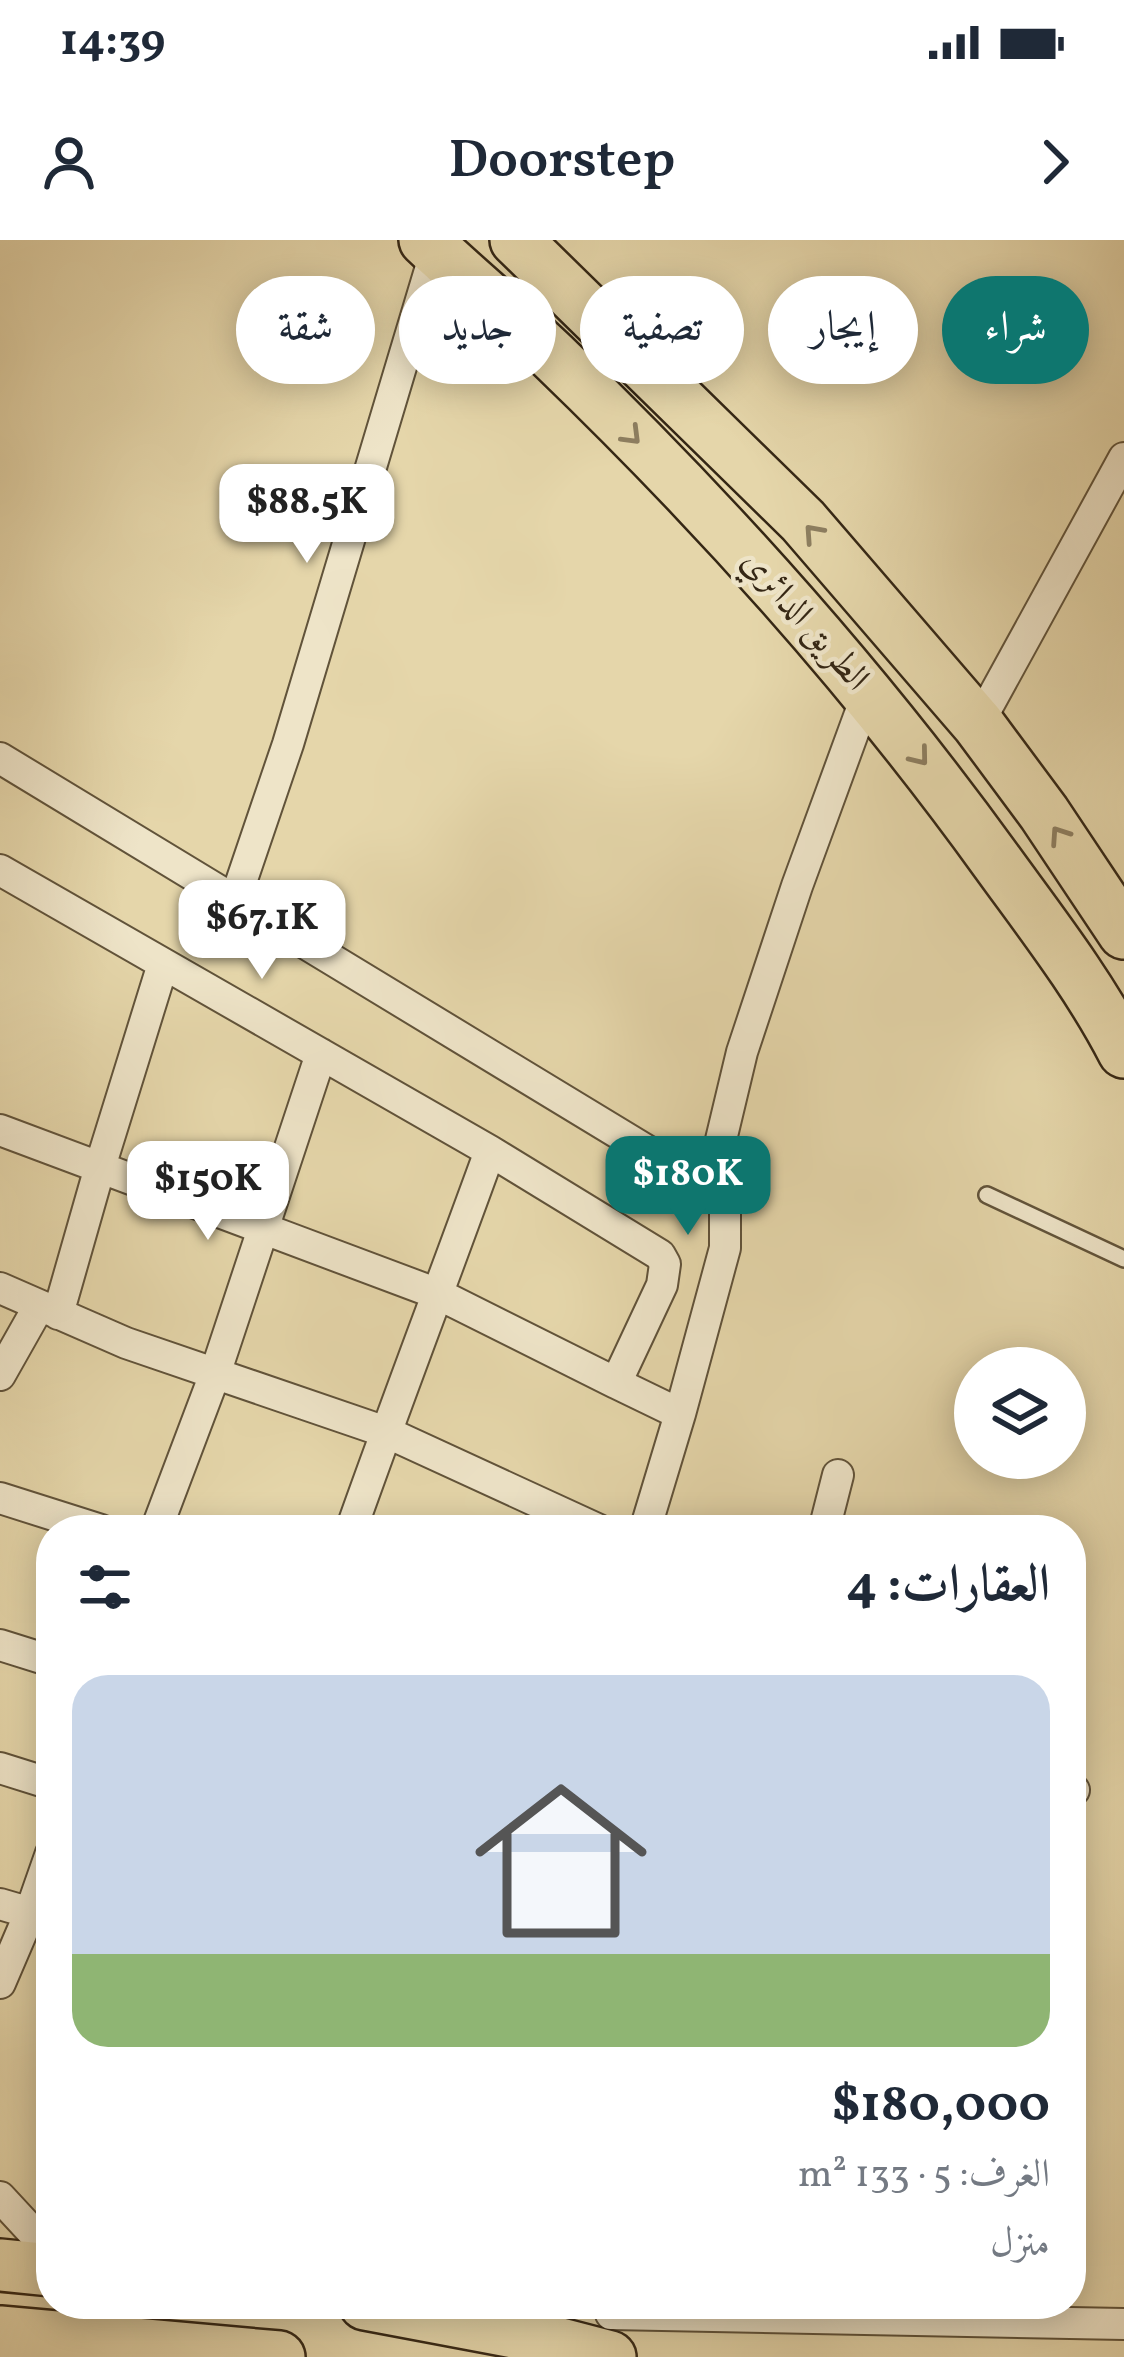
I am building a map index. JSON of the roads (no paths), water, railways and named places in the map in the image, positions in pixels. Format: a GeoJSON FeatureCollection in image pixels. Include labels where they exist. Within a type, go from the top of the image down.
{"type":"FeatureCollection","features":[{"type":"Feature","properties":{"kind":"main road","name":"الطريق الدائري"},"geometry":{"type":"LineString","coordinates":[[516,240],[803,520],[978,724],[1045,813],[1124,932]]}},
{"type":"Feature","properties":{"kind":"main road","name":"الطريق الدائري"},"geometry":{"type":"LineString","coordinates":[[430,245],[553,356],[658,463],[755,563],[868,692],[1066,955],[1124,1052]]}},
{"type":"Feature","properties":{"kind":"main road"},"geometry":{"type":"LineString","coordinates":[[0,2265],[36,2269]]}},
{"type":"Feature","properties":{"kind":"main road"},"geometry":{"type":"LineString","coordinates":[[446,2319],[607,2337]]}},
{"type":"Feature","properties":{"kind":"main road"},"geometry":{"type":"LineString","coordinates":[[0,2332],[208,2355],[279,2357]]}},
{"type":"Feature","properties":{"kind":"street"},"geometry":{"type":"LineString","coordinates":[[235,900],[289,744],[430,245]]}},
{"type":"Feature","properties":{"kind":"street"},"geometry":{"type":"LineString","coordinates":[[978,724],[1124,458]]}},
{"type":"Feature","properties":{"kind":"street"},"geometry":{"type":"LineString","coordinates":[[649,1515],[725,1248],[720,1144],[742,1052],[868,692]]}},
{"type":"Feature","properties":{"kind":"street"},"geometry":{"type":"LineString","coordinates":[[0,758],[725,1198]]}},
{"type":"Feature","properties":{"kind":"street"},"geometry":{"type":"LineString","coordinates":[[0,870],[490,1151],[660,1255],[665,1264],[662,1285],[616,1383]]}},
{"type":"Feature","properties":{"kind":"street"},"geometry":{"type":"LineString","coordinates":[[0,1375],[49,1310],[164,964]]}},
{"type":"Feature","properties":{"kind":"street"},"geometry":{"type":"LineString","coordinates":[[162,1515],[215,1373],[321,1054]]}},
{"type":"Feature","properties":{"kind":"street"},"geometry":{"type":"LineString","coordinates":[[0,1130],[438,1294],[680,1414]]}},
{"type":"Feature","properties":{"kind":"street"},"geometry":{"type":"LineString","coordinates":[[356,1515],[490,1151]]}},
{"type":"Feature","properties":{"kind":"street"},"geometry":{"type":"LineString","coordinates":[[0,1288],[126,1343],[386,1432],[566,1515]]}},
{"type":"Feature","properties":{"kind":"street"},"geometry":{"type":"LineString","coordinates":[[828,1515],[838,1475]]}},
{"type":"Feature","properties":{"kind":"street"},"geometry":{"type":"LineString","coordinates":[[0,1498],[54,1515]]}},
{"type":"Feature","properties":{"kind":"street"},"geometry":{"type":"LineString","coordinates":[[0,1645],[36,1656]]}},
{"type":"Feature","properties":{"kind":"street"},"geometry":{"type":"LineString","coordinates":[[0,1768],[36,1779]]}},
{"type":"Feature","properties":{"kind":"street"},"geometry":{"type":"LineString","coordinates":[[0,1983],[27,1912]]}},
{"type":"Feature","properties":{"kind":"street"},"geometry":{"type":"LineString","coordinates":[[0,2197],[36,2236]]}},
{"type":"Feature","properties":{"kind":"street"},"geometry":{"type":"LineString","coordinates":[[607,2337],[1124,2324]]}},
{"type":"Feature","properties":{"kind":"lane"},"geometry":{"type":"LineString","coordinates":[[987,1195],[1124,1259]]}}]}
